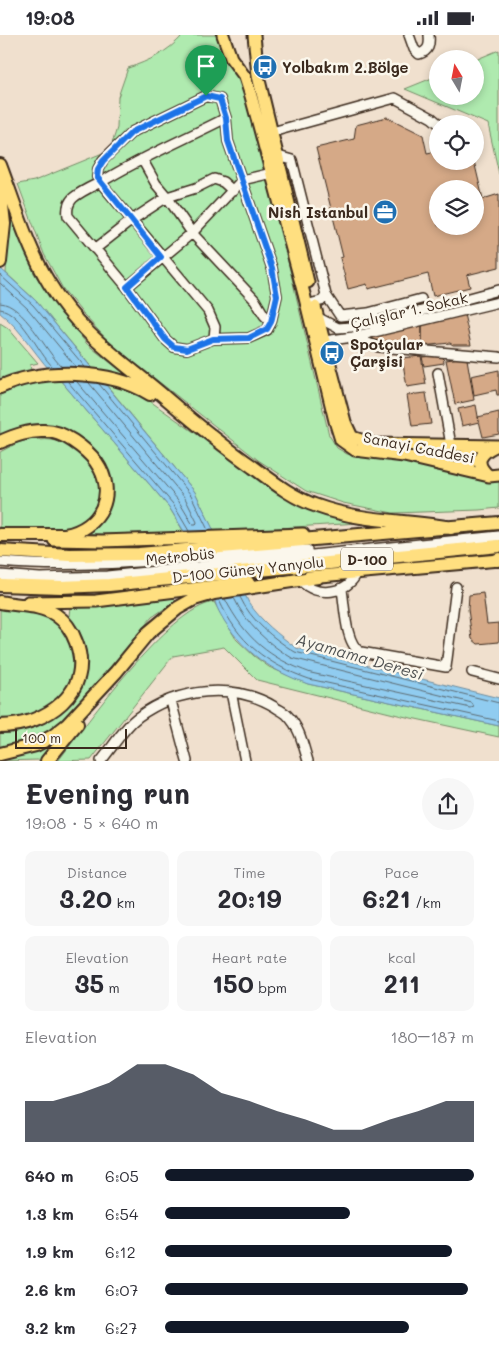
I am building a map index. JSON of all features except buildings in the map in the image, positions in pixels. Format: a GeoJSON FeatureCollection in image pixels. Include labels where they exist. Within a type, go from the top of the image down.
{"type":"FeatureCollection","features":[{"type":"Feature","properties":{"kind":"highway"},"geometry":{"type":"LineString","coordinates":[[0,165],[30,247],[60,300],[96,341],[178,410],[279,487],[316,506],[369,519],[451,528]]}},
{"type":"Feature","properties":{"kind":"highway"},"geometry":{"type":"LineString","coordinates":[[0,187],[4,224],[1,257]]}},
{"type":"Feature","properties":{"kind":"highway"},"geometry":{"type":"LineString","coordinates":[[0,387],[19,380],[49,375],[94,376],[122,381],[135,386],[178,410]]}},
{"type":"Feature","properties":{"kind":"highway"},"geometry":{"type":"LineString","coordinates":[[0,442],[35,431],[61,434],[88,452],[96,461],[104,476],[106,495],[98,516],[88,526],[76,533],[65,535],[0,536]]}},
{"type":"Feature","properties":{"kind":"highway","name":"D-100"},"geometry":{"type":"LineString","coordinates":[[0,551],[70,555],[119,555],[499,523]]}},
{"type":"Feature","properties":{"kind":"highway","name":"D-100"},"geometry":{"type":"LineString","coordinates":[[0,585],[61,587],[118,584],[499,546]]}},
{"type":"Feature","properties":{"kind":"highway"},"geometry":{"type":"LineString","coordinates":[[0,754],[36,745],[53,736],[75,717],[158,623],[194,599],[214,593],[318,577]]}},
{"type":"Feature","properties":{"kind":"highway"},"geometry":{"type":"LineString","coordinates":[[0,601],[40,608],[54,613],[73,635],[78,647],[80,669],[73,691],[50,712],[23,723],[0,726]]}},
{"type":"Feature","properties":{"kind":"highway"},"geometry":{"type":"LineString","coordinates":[[47,761],[101,695],[116,672]]}},
{"type":"Feature","properties":{"kind":"main road","name":"Sanayi Caddesi"},"geometry":{"type":"LineString","coordinates":[[223,35],[231,58],[245,77],[263,118],[272,132],[317,317],[345,422],[352,437],[373,444],[497,446]]}},
{"type":"Feature","properties":{"kind":"main road","name":"Sanayi Caddesi"},"geometry":{"type":"LineString","coordinates":[[254,35],[263,118],[272,173],[341,440],[354,450],[404,457],[494,476]]}},
{"type":"Feature","properties":{"kind":"main road"},"geometry":{"type":"LineString","coordinates":[[238,69],[252,68],[257,63]]}},
{"type":"Feature","properties":{"kind":"main road"},"geometry":{"type":"LineString","coordinates":[[456,468],[464,467],[470,461],[470,453],[464,446]]}},
{"type":"Feature","properties":{"kind":"main road"},"geometry":{"type":"LineString","coordinates":[[494,476],[483,471],[480,458],[489,449],[497,446]]}},
{"type":"Feature","properties":{"kind":"main road"},"geometry":{"type":"LineString","coordinates":[[484,525],[499,519]]}},
{"type":"Feature","properties":{"kind":"main road"},"geometry":{"type":"LineString","coordinates":[[0,536],[40,540],[102,541],[329,533],[370,535]]}},
{"type":"Feature","properties":{"kind":"main road","name":"D-100 Güney Yanyolu"},"geometry":{"type":"LineString","coordinates":[[0,601],[96,601],[253,581],[318,577],[498,559]]}},
{"type":"Feature","properties":{"kind":"street"},"geometry":{"type":"LineString","coordinates":[[410,35],[414,49],[419,55],[427,50],[429,35]]}},
{"type":"Feature","properties":{"kind":"street"},"geometry":{"type":"LineString","coordinates":[[214,339],[215,327],[208,311],[161,257],[100,182],[97,177],[98,169],[103,161],[132,132],[206,96],[220,99],[226,118],[228,141],[272,268],[277,296],[271,322],[267,329],[249,338],[214,339],[187,349],[174,347],[165,339],[127,287],[68,216],[67,209],[72,199],[100,182],[226,118]]}},
{"type":"Feature","properties":{"kind":"street"},"geometry":{"type":"LineString","coordinates":[[272,132],[395,98],[429,116]]}},
{"type":"Feature","properties":{"kind":"street"},"geometry":{"type":"LineString","coordinates":[[278,156],[292,160],[326,295],[340,316],[368,313],[421,299]]}},
{"type":"Feature","properties":{"kind":"street"},"geometry":{"type":"LineString","coordinates":[[142,159],[156,184],[192,233],[256,301],[264,315],[271,322]]}},
{"type":"Feature","properties":{"kind":"street"},"geometry":{"type":"LineString","coordinates":[[127,287],[192,233],[242,180],[272,173]]}},
{"type":"Feature","properties":{"kind":"street"},"geometry":{"type":"LineString","coordinates":[[95,249],[132,220],[167,197],[196,188],[214,179],[223,182],[233,191]]}},
{"type":"Feature","properties":{"kind":"street"},"geometry":{"type":"LineString","coordinates":[[338,328],[392,319],[499,290]]}},
{"type":"Feature","properties":{"kind":"street"},"geometry":{"type":"LineString","coordinates":[[314,303],[321,301],[326,295]]}},
{"type":"Feature","properties":{"kind":"street","name":"Çalışlar 1. Sokak"},"geometry":{"type":"LineString","coordinates":[[324,341],[353,337],[499,303]]}},
{"type":"Feature","properties":{"kind":"street"},"geometry":{"type":"LineString","coordinates":[[317,317],[353,337],[379,347],[499,357]]}},
{"type":"Feature","properties":{"kind":"street"},"geometry":{"type":"LineString","coordinates":[[438,373],[451,445]]}},
{"type":"Feature","properties":{"kind":"street","name":"Metrobüs"},"geometry":{"type":"LineString","coordinates":[[0,575],[40,578],[107,576],[499,536]]}},
{"type":"Feature","properties":{"kind":"street","name":"Metrobüs"},"geometry":{"type":"LineString","coordinates":[[0,562],[121,564],[293,551],[362,549]]}},
{"type":"Feature","properties":{"kind":"street"},"geometry":{"type":"LineString","coordinates":[[301,581],[314,590],[342,590],[358,573]]}},
{"type":"Feature","properties":{"kind":"street"},"geometry":{"type":"LineString","coordinates":[[342,590],[350,641],[355,649],[361,652],[446,667],[456,587]]}},
{"type":"Feature","properties":{"kind":"street"},"geometry":{"type":"LineString","coordinates":[[472,673],[499,679]]}},
{"type":"Feature","properties":{"kind":"street"},"geometry":{"type":"LineString","coordinates":[[101,761],[137,718],[156,706],[187,695],[212,691],[230,692],[262,699],[288,715],[300,733],[308,761]]}},
{"type":"Feature","properties":{"kind":"street"},"geometry":{"type":"LineString","coordinates":[[230,692],[245,761]]}},
{"type":"Feature","properties":{"kind":"street"},"geometry":{"type":"LineString","coordinates":[[171,701],[187,761]]}},
{"type":"Feature","properties":{"kind":"green space"},"geometry":{"type":"Polygon","coordinates":[[[183,35],[221,35],[248,104],[269,181],[329,435],[337,448],[347,454],[420,465],[473,479],[499,481],[499,508],[393,513],[343,503],[306,491],[258,460],[111,344],[63,289],[44,254],[18,184],[34,181],[110,150],[117,128],[118,97],[128,68],[158,55],[183,35]]]}},
{"type":"Feature","properties":{"kind":"green space"},"geometry":{"type":"Polygon","coordinates":[[[499,50],[499,174],[488,124],[484,122],[484,115],[467,115],[443,105],[484,105],[484,56],[499,50]]]}},
{"type":"Feature","properties":{"kind":"green space"},"geometry":{"type":"Polygon","coordinates":[[[429,79],[429,99],[405,89],[429,79]]]}},
{"type":"Feature","properties":{"kind":"green space"},"geometry":{"type":"Polygon","coordinates":[[[11,209],[34,273],[58,308],[87,344],[127,376],[94,370],[36,301],[6,273],[9,210],[11,209]]]}},
{"type":"Feature","properties":{"kind":"green space"},"geometry":{"type":"Polygon","coordinates":[[[0,323],[8,328],[38,363],[30,365],[31,370],[0,379],[0,323]]]}},
{"type":"Feature","properties":{"kind":"green space"},"geometry":{"type":"Polygon","coordinates":[[[60,380],[169,507],[185,534],[89,534],[99,524],[110,505],[109,474],[102,459],[85,442],[65,431],[0,437],[0,395],[32,382],[60,380]]]}},
{"type":"Feature","properties":{"kind":"green space"},"geometry":{"type":"Polygon","coordinates":[[[104,382],[137,392],[296,504],[327,515],[359,523],[214,532],[195,492],[104,382]]]}},
{"type":"Feature","properties":{"kind":"green space"},"geometry":{"type":"Polygon","coordinates":[[[39,437],[40,440],[51,440],[72,447],[81,454],[94,472],[98,482],[99,504],[97,510],[86,524],[55,532],[0,527],[0,452],[17,443],[39,437]]]}},
{"type":"Feature","properties":{"kind":"green space"},"geometry":{"type":"Polygon","coordinates":[[[173,598],[176,601],[152,617],[73,711],[51,729],[30,740],[0,747],[0,733],[23,730],[44,722],[61,710],[75,695],[84,677],[87,658],[82,637],[69,616],[70,607],[173,598]]]}},
{"type":"Feature","properties":{"kind":"green space"},"geometry":{"type":"Polygon","coordinates":[[[214,602],[236,639],[269,667],[308,684],[499,726],[499,737],[402,716],[257,680],[224,647],[173,656],[91,760],[58,761],[108,695],[152,645],[174,624],[195,609],[214,602]]]}},
{"type":"Feature","properties":{"kind":"green space"},"geometry":{"type":"Polygon","coordinates":[[[0,607],[26,610],[45,615],[60,626],[68,638],[71,647],[74,663],[72,677],[66,690],[44,708],[30,714],[0,718],[0,607]]]}},
{"type":"Feature","properties":{"kind":"green space"},"geometry":{"type":"Polygon","coordinates":[[[53,741],[40,760],[0,761],[38,750],[53,741]]]}},
{"type":"Feature","properties":{"kind":"water"},"geometry":{"type":"Polygon","coordinates":[[[0,268],[36,301],[195,492],[249,603],[259,616],[296,648],[499,698],[499,726],[308,684],[271,667],[251,652],[233,633],[221,615],[214,593],[188,538],[169,507],[60,380],[44,364],[16,328],[0,313],[0,268]]]}},
{"type":"Feature","properties":{"kind":"place","name":"Yolbakım 2.Bölge"},"geometry":{"type":"Point","coordinates":[265,67]}},
{"type":"Feature","properties":{"kind":"place","name":"Nish Istanbul"},"geometry":{"type":"Point","coordinates":[385,212]}},
{"type":"Feature","properties":{"kind":"place","name":"Spotçular Çarşisi"},"geometry":{"type":"Point","coordinates":[332,353]}},
{"type":"Feature","properties":{"kind":"route"},"geometry":{"type":"LineString","coordinates":[[206,96],[220,99],[226,118],[228,141],[272,268],[277,296],[271,322],[267,329],[249,338],[213,339],[187,349],[174,347],[165,339],[127,287],[161,257],[97,177],[98,169],[103,161],[132,132],[206,96]]}},
{"type":"Feature","properties":{"kind":"water label","name":"Ayamama Deresi"},"geometry":{"type":"Point","coordinates":[360,656]}}]}
